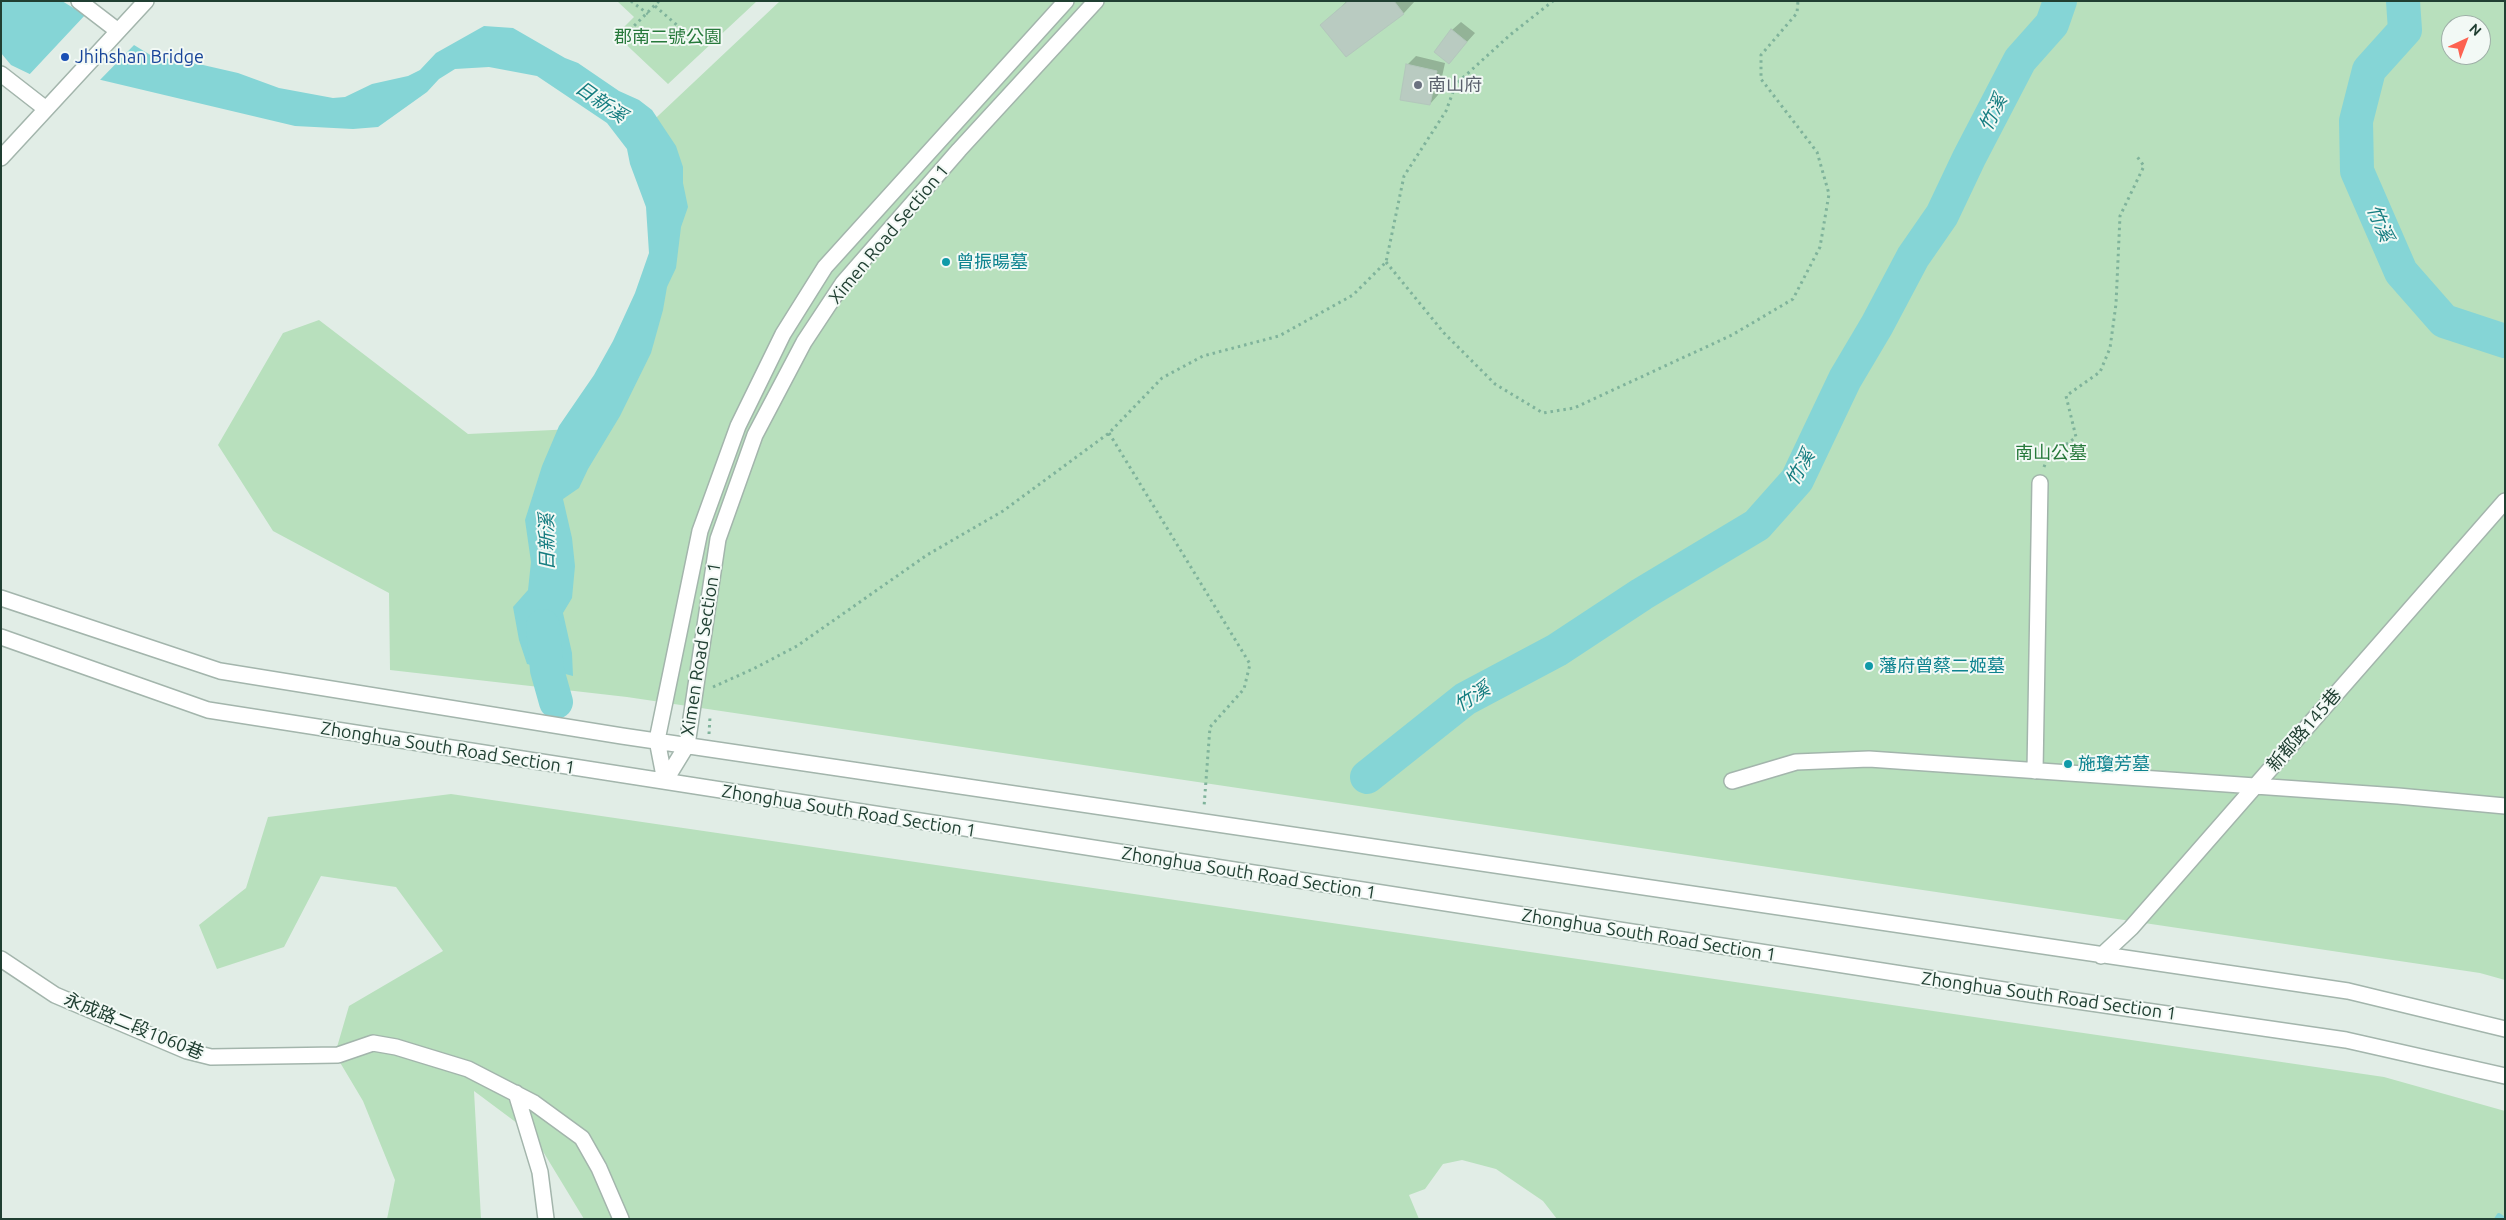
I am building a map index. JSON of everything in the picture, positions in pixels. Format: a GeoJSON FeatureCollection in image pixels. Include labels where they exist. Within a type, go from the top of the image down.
{"type":"FeatureCollection","features":[{"type":"Feature","properties":{"kind":"street"},"geometry":{"type":"LineString","coordinates":[[79,1],[117,33]]}},
{"type":"Feature","properties":{"kind":"street"},"geometry":{"type":"LineString","coordinates":[[1,158],[146,1]]}},
{"type":"Feature","properties":{"kind":"street","name":"Ximen Road Section 1"},"geometry":{"type":"LineString","coordinates":[[665,781],[656,740],[700,531],[738,426],[783,334],[825,268],[1066,1]]}},
{"type":"Feature","properties":{"kind":"street","name":"Ximen Road Section 1"},"geometry":{"type":"LineString","coordinates":[[665,781],[687,744],[718,539],[755,435],[804,342],[843,283],[960,150],[1096,1]]}},
{"type":"Feature","properties":{"kind":"street"},"geometry":{"type":"LineString","coordinates":[[1,74],[48,107]]}},
{"type":"Feature","properties":{"kind":"street"},"geometry":{"type":"LineString","coordinates":[[2035,771],[2040,482]]}},
{"type":"Feature","properties":{"kind":"street","name":"新都路145巷"},"geometry":{"type":"LineString","coordinates":[[2101,956],[2131,928],[2505,501]]}},
{"type":"Feature","properties":{"kind":"street"},"geometry":{"type":"LineString","coordinates":[[1,598],[220,671],[656,740],[2101,956],[2348,991],[2505,1029]]}},
{"type":"Feature","properties":{"kind":"street","name":"Zhonghua South Road Section 1"},"geometry":{"type":"LineString","coordinates":[[1,637],[208,710],[2016,992],[2346,1040],[2505,1076]]}},
{"type":"Feature","properties":{"kind":"street"},"geometry":{"type":"LineString","coordinates":[[1732,781],[1796,762],[1869,759],[2255,786],[2505,806]]}},
{"type":"Feature","properties":{"kind":"street","name":"永成路二段1060巷"},"geometry":{"type":"LineString","coordinates":[[1,959],[55,995],[187,1051],[211,1057],[338,1055],[373,1043],[396,1046],[468,1069],[534,1103],[582,1138],[599,1168],[621,1219]]}},
{"type":"Feature","properties":{"kind":"street"},"geometry":{"type":"LineString","coordinates":[[516,1093],[540,1172],[546,1219]]}},
{"type":"Feature","properties":{"kind":"path"},"geometry":{"type":"LineString","coordinates":[[631,1],[648,14]]}},
{"type":"Feature","properties":{"kind":"path"},"geometry":{"type":"LineString","coordinates":[[625,35],[659,1]]}},
{"type":"Feature","properties":{"kind":"path"},"geometry":{"type":"LineString","coordinates":[[712,697],[712,687],[753,669],[797,646],[927,556],[1003,512],[1109,433],[1162,378],[1203,356],[1279,336],[1353,294],[1386,262],[1404,176],[1446,111],[1456,84],[1553,1]]}},
{"type":"Feature","properties":{"kind":"path"},"geometry":{"type":"LineString","coordinates":[[1386,262],[1444,333],[1495,384],[1543,413],[1574,408],[1732,335],[1793,299],[1820,247],[1829,194],[1816,152],[1761,79],[1761,55],[1797,13],[1798,1]]}},
{"type":"Feature","properties":{"kind":"path"},"geometry":{"type":"LineString","coordinates":[[655,6],[686,33]]}},
{"type":"Feature","properties":{"kind":"path"},"geometry":{"type":"LineString","coordinates":[[2040,482],[2047,459],[2076,437],[2066,396],[2100,372],[2110,348],[2116,304],[2120,216],[2144,166],[2136,155]]}},
{"type":"Feature","properties":{"kind":"path"},"geometry":{"type":"LineString","coordinates":[[1109,433],[1250,664],[1244,689],[1210,727],[1203,821]]}},
{"type":"Feature","properties":{"kind":"path"},"geometry":{"type":"LineString","coordinates":[[708,747],[711,707]]}},
{"type":"Feature","properties":{"kind":"green space","name":"郡南二號公園"},"geometry":{"type":"Polygon","coordinates":[[[617,1],[757,1],[668,84],[616,35],[634,17],[617,1]]]}},
{"type":"Feature","properties":{"kind":"green space","name":"南山公墓"},"geometry":{"type":"Polygon","coordinates":[[[780,1],[2505,1],[2505,980],[2480,973],[627,697],[390,670],[389,593],[273,531],[218,445],[283,333],[319,320],[468,434],[574,429],[666,259],[642,131],[780,1]]]}},
{"type":"Feature","properties":{"kind":"green space"},"geometry":{"type":"Polygon","coordinates":[[[451,794],[2384,1077],[2505,1111],[2505,1219],[1557,1219],[1543,1201],[1496,1169],[1462,1160],[1443,1164],[1425,1189],[1409,1195],[1419,1219],[584,1219],[533,1135],[474,1091],[481,1219],[387,1219],[395,1180],[363,1101],[335,1054],[349,1006],[443,951],[396,887],[321,876],[284,947],[217,969],[199,925],[246,888],[268,817],[451,794]]]}},
{"type":"Feature","properties":{"kind":"water"},"geometry":{"type":"Polygon","coordinates":[[[1,1],[62,1],[152,56],[238,73],[279,88],[333,98],[345,97],[372,84],[408,76],[420,70],[436,53],[484,26],[513,28],[565,58],[578,63],[619,91],[639,100],[652,110],[676,146],[683,167],[683,183],[688,207],[681,227],[676,268],[667,287],[663,310],[651,353],[620,416],[588,469],[579,488],[563,499],[572,538],[575,566],[572,598],[563,613],[572,653],[573,676],[527,664],[519,640],[513,607],[528,590],[531,562],[525,520],[542,466],[559,426],[594,375],[613,341],[635,293],[649,253],[646,207],[630,164],[627,149],[607,123],[537,76],[489,67],[455,69],[439,79],[427,92],[378,127],[353,129],[295,126],[80,75],[65,91],[11,65],[1,53],[1,1]]]}},
{"type":"Feature","properties":{"kind":"pier","name":"Jhihshan Bridge"},"geometry":{"type":"Polygon","coordinates":[[[86,14],[135,44],[98,82],[81,78],[64,93],[28,76],[86,14]]]}},
{"type":"Feature","properties":{"kind":"building"},"geometry":{"type":"Polygon","coordinates":[[[1348,1],[1394,1],[1404,14],[1346,57],[1320,25],[1348,1]]]}},
{"type":"Feature","properties":{"kind":"building"},"geometry":{"type":"Polygon","coordinates":[[[1451,29],[1467,42],[1449,64],[1434,52],[1451,29]]]}},
{"type":"Feature","properties":{"kind":"building","name":"南山府"},"geometry":{"type":"Polygon","coordinates":[[[1406,64],[1437,71],[1430,105],[1400,100],[1406,64]]]}},
{"type":"Feature","properties":{"kind":"waterway","name":"竹溪"},"geometry":{"type":"LineString","coordinates":[[1367,777],[1465,699],[1557,650],[1642,594],[1757,525],[1797,480],[1845,379],[1877,325],[1913,257],[1942,215],[1969,158],[2020,60],[2052,24],[2060,1]]}},
{"type":"Feature","properties":{"kind":"waterway","name":"竹溪"},"geometry":{"type":"LineString","coordinates":[[2403,1],[2405,30],[2369,70],[2356,121],[2357,171],[2401,272],[2444,321],[2505,341]]}},
{"type":"Feature","properties":{"kind":"waterway","name":"日新溪"},"geometry":{"type":"LineString","coordinates":[[543,626],[547,670],[556,702]]}},
{"type":"Feature","properties":{"kind":"waterway"},"geometry":{"type":"LineString","coordinates":[[2497,1219],[2499,1216],[2503,1219]]}},
{"type":"Feature","properties":{"kind":"place","name":"Jhihshan Bridge"},"geometry":{"type":"Point","coordinates":[65,57]}},
{"type":"Feature","properties":{"kind":"place","name":"南山府"},"geometry":{"type":"Point","coordinates":[1418,85]}},
{"type":"Feature","properties":{"kind":"place","name":"曾振暘墓"},"geometry":{"type":"Point","coordinates":[946,262]}},
{"type":"Feature","properties":{"kind":"place","name":"藩府曾蔡二姬墓"},"geometry":{"type":"Point","coordinates":[1869,666]}},
{"type":"Feature","properties":{"kind":"place","name":"施瓊芳墓"},"geometry":{"type":"Point","coordinates":[2068,764]}}]}
